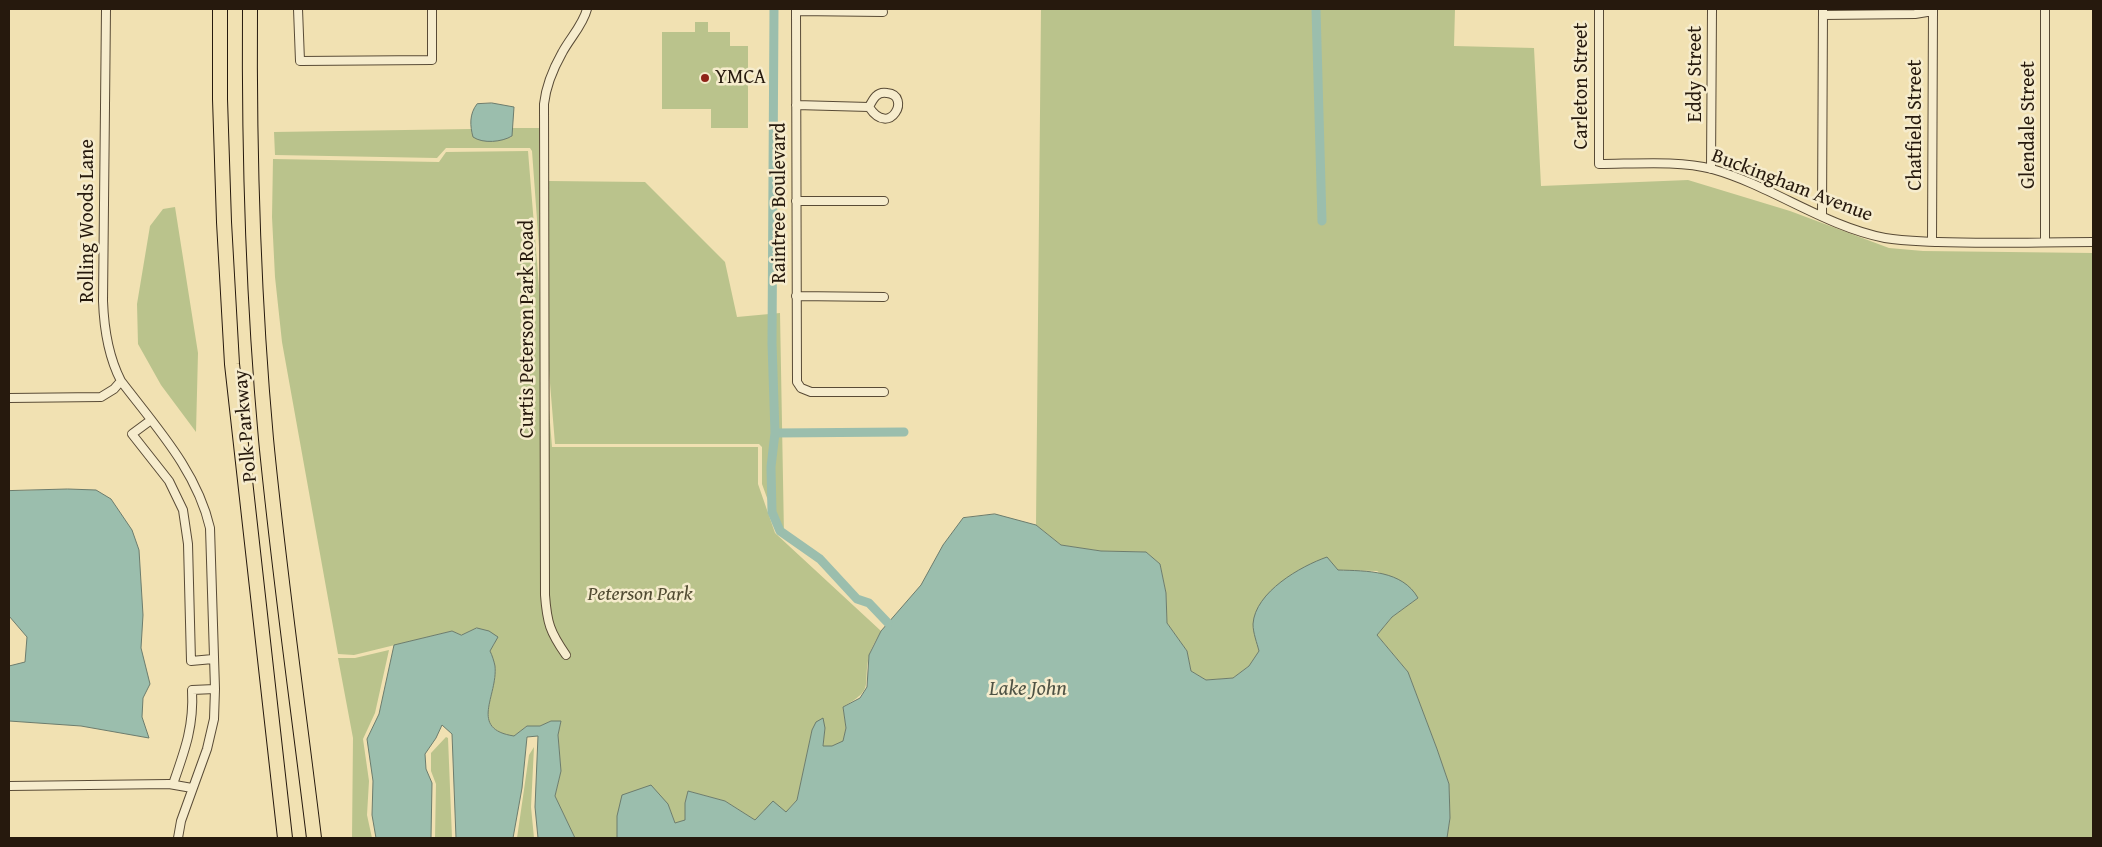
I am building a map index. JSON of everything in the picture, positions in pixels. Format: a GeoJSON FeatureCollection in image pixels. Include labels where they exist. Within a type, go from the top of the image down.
{"type":"FeatureCollection","features":[{"type":"Feature","properties":{"kind":"highway","name":"Polk Parkway"},"geometry":{"type":"LineString","coordinates":[[220,9],[220,99],[224,222],[232,364],[285,838]]}},
{"type":"Feature","properties":{"kind":"highway","name":"Polk Parkway"},"geometry":{"type":"LineString","coordinates":[[250,9],[249,80],[252,214],[266,429],[314,838]]}},
{"type":"Feature","properties":{"kind":"street","name":"Rolling Woods Lane"},"geometry":{"type":"LineString","coordinates":[[106,9],[103,310],[107,344],[114,368],[122,381],[188,473],[206,510],[211,542],[215,689],[211,734],[181,820],[178,838]]}},
{"type":"Feature","properties":{"kind":"street"},"geometry":{"type":"LineString","coordinates":[[298,9],[300,61],[325,61],[432,60],[432,9]]}},
{"type":"Feature","properties":{"kind":"street","name":"Curtis Peterson Park Road"},"geometry":{"type":"LineString","coordinates":[[566,655],[552,635],[547,619],[545,595],[544,104],[546,87],[552,73],[583,20],[587,9]]}},
{"type":"Feature","properties":{"kind":"street","name":"Carleton Street"},"geometry":{"type":"LineString","coordinates":[[1598,164],[1599,9]]}},
{"type":"Feature","properties":{"kind":"street","name":"Eddy Street"},"geometry":{"type":"LineString","coordinates":[[1711,169],[1712,9]]}},
{"type":"Feature","properties":{"kind":"street","name":"Glendale Street"},"geometry":{"type":"LineString","coordinates":[[2045,9],[2045,242]]}},
{"type":"Feature","properties":{"kind":"street"},"geometry":{"type":"LineString","coordinates":[[796,10],[883,12]]}},
{"type":"Feature","properties":{"kind":"street","name":"Raintree Boulevard"},"geometry":{"type":"LineString","coordinates":[[796,10],[797,382],[799,386],[808,392],[884,392]]}},
{"type":"Feature","properties":{"kind":"street"},"geometry":{"type":"LineString","coordinates":[[1822,215],[1823,12],[1915,14],[1932,10]]}},
{"type":"Feature","properties":{"kind":"street","name":"Chatfield Street"},"geometry":{"type":"LineString","coordinates":[[1932,10],[1932,242]]}},
{"type":"Feature","properties":{"kind":"street"},"geometry":{"type":"LineString","coordinates":[[796,106],[869,107]]}},
{"type":"Feature","properties":{"kind":"street","name":"Buckingham Avenue"},"geometry":{"type":"LineString","coordinates":[[1598,164],[1657,164],[1711,169],[1754,184],[1853,229],[1908,241],[1972,243],[2093,242]]}},
{"type":"Feature","properties":{"kind":"street"},"geometry":{"type":"LineString","coordinates":[[796,201],[884,201]]}},
{"type":"Feature","properties":{"kind":"street"},"geometry":{"type":"LineString","coordinates":[[796,296],[884,297]]}},
{"type":"Feature","properties":{"kind":"street"},"geometry":{"type":"LineString","coordinates":[[9,398],[101,397],[114,389],[122,381]]}},
{"type":"Feature","properties":{"kind":"street"},"geometry":{"type":"LineString","coordinates":[[150,420],[132,434],[169,481],[183,510],[188,544],[191,661],[213,659]]}},
{"type":"Feature","properties":{"kind":"street"},"geometry":{"type":"LineString","coordinates":[[173,784],[192,719],[192,690],[215,689]]}},
{"type":"Feature","properties":{"kind":"street"},"geometry":{"type":"LineString","coordinates":[[9,786],[173,784],[192,788]]}},
{"type":"Feature","properties":{"kind":"green space"},"geometry":{"type":"Polygon","coordinates":[[[1041,9],[1455,9],[1454,46],[1534,48],[1541,186],[1688,180],[1790,211],[1889,248],[1923,251],[2093,253],[2093,838],[1447,838],[1450,818],[1449,784],[1437,749],[1408,672],[1377,635],[1392,617],[1418,598],[1377,571],[1337,570],[1253,624],[1259,651],[1249,666],[1233,678],[1206,680],[1191,671],[1187,651],[1167,623],[1166,593],[1160,564],[1146,552],[1101,551],[1061,545],[1036,525],[1041,9]]]}},
{"type":"Feature","properties":{"kind":"green space","name":"YMCA"},"geometry":{"type":"Polygon","coordinates":[[[695,22],[708,22],[708,32],[730,32],[730,46],[748,46],[748,128],[711,128],[711,109],[662,109],[662,32],[695,32],[695,22]]]}},
{"type":"Feature","properties":{"kind":"green space"},"geometry":{"type":"Polygon","coordinates":[[[512,128],[539,128],[539,247],[532,151],[530,148],[446,148],[437,158],[275,155],[274,132],[471,129],[473,137],[492,140],[512,137],[512,128]]]}},
{"type":"Feature","properties":{"kind":"green space","name":"Peterson Park"},"geometry":{"type":"Polygon","coordinates":[[[528,151],[552,447],[758,447],[758,484],[775,533],[881,631],[869,656],[864,691],[843,707],[846,728],[843,742],[832,746],[823,746],[825,728],[812,730],[797,800],[786,812],[755,820],[725,801],[688,791],[685,803],[686,820],[675,823],[668,804],[617,838],[575,838],[555,796],[561,771],[558,735],[561,721],[551,721],[540,726],[527,726],[514,736],[500,732],[492,726],[488,710],[495,677],[495,666],[490,650],[495,643],[477,628],[461,635],[452,631],[354,655],[338,654],[282,342],[275,277],[272,217],[273,159],[439,162],[446,152],[528,151]]]}},
{"type":"Feature","properties":{"kind":"green space"},"geometry":{"type":"Polygon","coordinates":[[[549,181],[645,182],[725,262],[737,317],[780,313],[784,535],[779,531],[762,484],[762,447],[759,444],[555,444],[549,371],[549,181]]]}},
{"type":"Feature","properties":{"kind":"green space"},"geometry":{"type":"Polygon","coordinates":[[[175,207],[198,353],[196,432],[161,385],[138,344],[137,304],[150,226],[163,209],[175,207]]]}},
{"type":"Feature","properties":{"kind":"green space"},"geometry":{"type":"Polygon","coordinates":[[[389,650],[375,713],[363,739],[369,781],[367,815],[372,838],[352,838],[353,738],[338,658],[355,658],[389,650]]]}},
{"type":"Feature","properties":{"kind":"green space"},"geometry":{"type":"Polygon","coordinates":[[[446,737],[448,738],[452,838],[435,838],[436,784],[431,771],[431,753],[446,737]]]}},
{"type":"Feature","properties":{"kind":"green space"},"geometry":{"type":"Polygon","coordinates":[[[534,747],[531,807],[534,838],[517,838],[529,755],[534,747]]]}},
{"type":"Feature","properties":{"kind":"water"},"geometry":{"type":"Polygon","coordinates":[[[492,103],[514,107],[512,136],[503,140],[482,141],[473,137],[471,120],[473,112],[477,104],[492,103]]]}},
{"type":"Feature","properties":{"kind":"water"},"geometry":{"type":"Polygon","coordinates":[[[96,490],[111,499],[132,530],[139,550],[143,615],[141,648],[150,684],[143,698],[142,717],[149,738],[81,726],[9,721],[9,666],[25,662],[27,637],[9,616],[9,491],[96,490]]]}},
{"type":"Feature","properties":{"kind":"water","name":"Lake John"},"geometry":{"type":"Polygon","coordinates":[[[995,514],[1036,525],[1061,545],[1101,551],[1146,552],[1160,564],[1166,593],[1167,623],[1187,651],[1191,671],[1206,680],[1233,678],[1249,666],[1259,651],[1253,624],[1256,612],[1262,601],[1281,582],[1316,561],[1327,557],[1338,570],[1383,574],[1403,582],[1418,598],[1392,617],[1377,635],[1408,672],[1437,749],[1449,784],[1450,818],[1447,838],[617,838],[617,816],[622,795],[651,785],[668,804],[675,823],[685,820],[685,803],[688,791],[725,801],[755,820],[773,801],[786,812],[797,800],[812,730],[816,722],[823,718],[825,728],[823,746],[832,746],[843,741],[846,728],[843,707],[860,698],[867,687],[869,655],[881,631],[921,585],[943,545],[963,518],[995,514]]]}},
{"type":"Feature","properties":{"kind":"water"},"geometry":{"type":"Polygon","coordinates":[[[477,628],[489,631],[498,637],[490,651],[495,666],[495,677],[488,710],[492,726],[500,732],[514,736],[527,726],[540,726],[551,721],[561,721],[558,735],[561,771],[555,796],[575,838],[538,838],[535,807],[538,736],[527,737],[522,788],[513,838],[456,838],[452,734],[442,725],[425,754],[426,769],[432,783],[431,838],[376,838],[372,815],[373,781],[367,739],[379,714],[394,645],[452,631],[461,635],[477,628]]]}},
{"type":"Feature","properties":{"kind":"waterway"},"geometry":{"type":"LineString","coordinates":[[774,9],[772,343],[775,433],[771,467],[772,512],[780,531],[820,559],[857,599],[869,603],[888,623]]}},
{"type":"Feature","properties":{"kind":"waterway"},"geometry":{"type":"LineString","coordinates":[[1316,9],[1322,221]]}},
{"type":"Feature","properties":{"kind":"waterway"},"geometry":{"type":"LineString","coordinates":[[775,433],[904,432]]}},
{"type":"Feature","properties":{"kind":"place","name":"YMCA"},"geometry":{"type":"Point","coordinates":[705,78]}}]}
